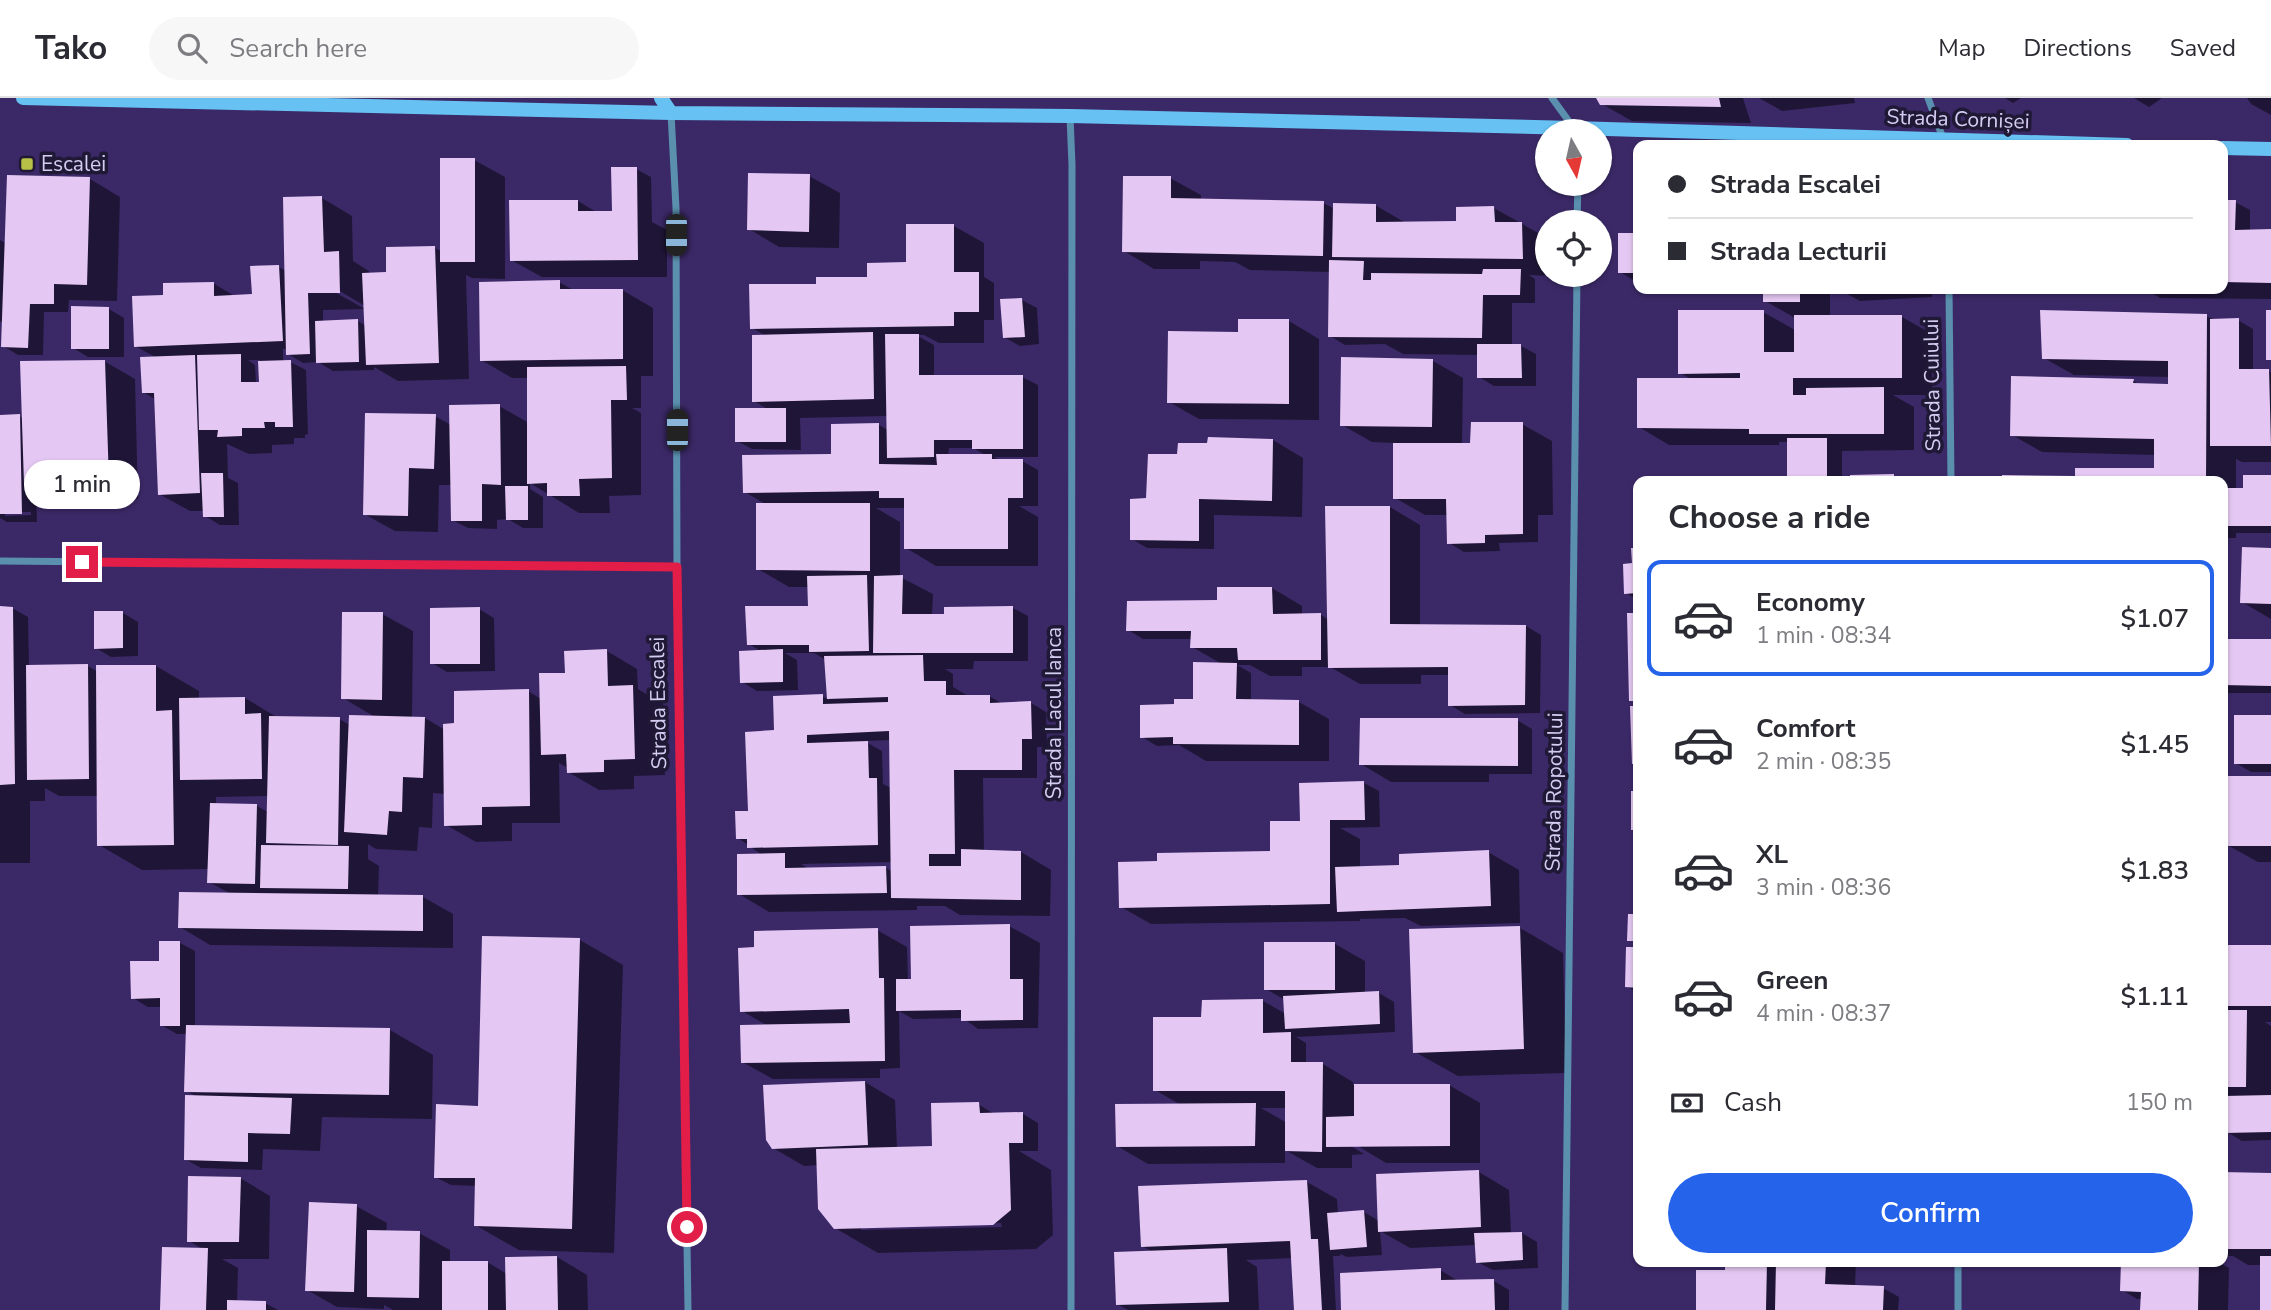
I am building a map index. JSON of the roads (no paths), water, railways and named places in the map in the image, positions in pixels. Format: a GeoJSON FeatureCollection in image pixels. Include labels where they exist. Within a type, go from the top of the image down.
{"type":"FeatureCollection","features":[{"type":"Feature","properties":{"kind":"street","name":"Strada Cornișei"},"geometry":{"type":"LineString","coordinates":[[23,98],[671,113],[1070,116],[1535,129]]}},
{"type":"Feature","properties":{"kind":"street"},"geometry":{"type":"LineString","coordinates":[[661,98],[671,113]]}},
{"type":"Feature","properties":{"kind":"street"},"geometry":{"type":"LineString","coordinates":[[1552,98],[1566,119]]}},
{"type":"Feature","properties":{"kind":"street"},"geometry":{"type":"LineString","coordinates":[[1928,98],[1944,140]]}},
{"type":"Feature","properties":{"kind":"street","name":"Strada Escalei"},"geometry":{"type":"LineString","coordinates":[[671,113],[676,195],[677,567],[688,1310]]}},
{"type":"Feature","properties":{"kind":"street","name":"Strada Lacul Ianca"},"geometry":{"type":"LineString","coordinates":[[1070,116],[1071,1310]]}},
{"type":"Feature","properties":{"kind":"street","name":"Strada Cornișei"},"geometry":{"type":"LineString","coordinates":[[1612,131],[1859,140]]}},
{"type":"Feature","properties":{"kind":"street"},"geometry":{"type":"LineString","coordinates":[[2228,148],[2271,149]]}},
{"type":"Feature","properties":{"kind":"street","name":"Strada Ropotului"},"geometry":{"type":"LineString","coordinates":[[1565,1310],[1577,287]]}},
{"type":"Feature","properties":{"kind":"street","name":"Strada Cuiului"},"geometry":{"type":"LineString","coordinates":[[1949,294],[1951,476]]}},
{"type":"Feature","properties":{"kind":"street"},"geometry":{"type":"LineString","coordinates":[[0,561],[677,567]]}},
{"type":"Feature","properties":{"kind":"street"},"geometry":{"type":"LineString","coordinates":[[1958,1267],[1958,1310]]}},
{"type":"Feature","properties":{"kind":"place","name":"Escalei"},"geometry":{"type":"Point","coordinates":[27,164]}}]}
